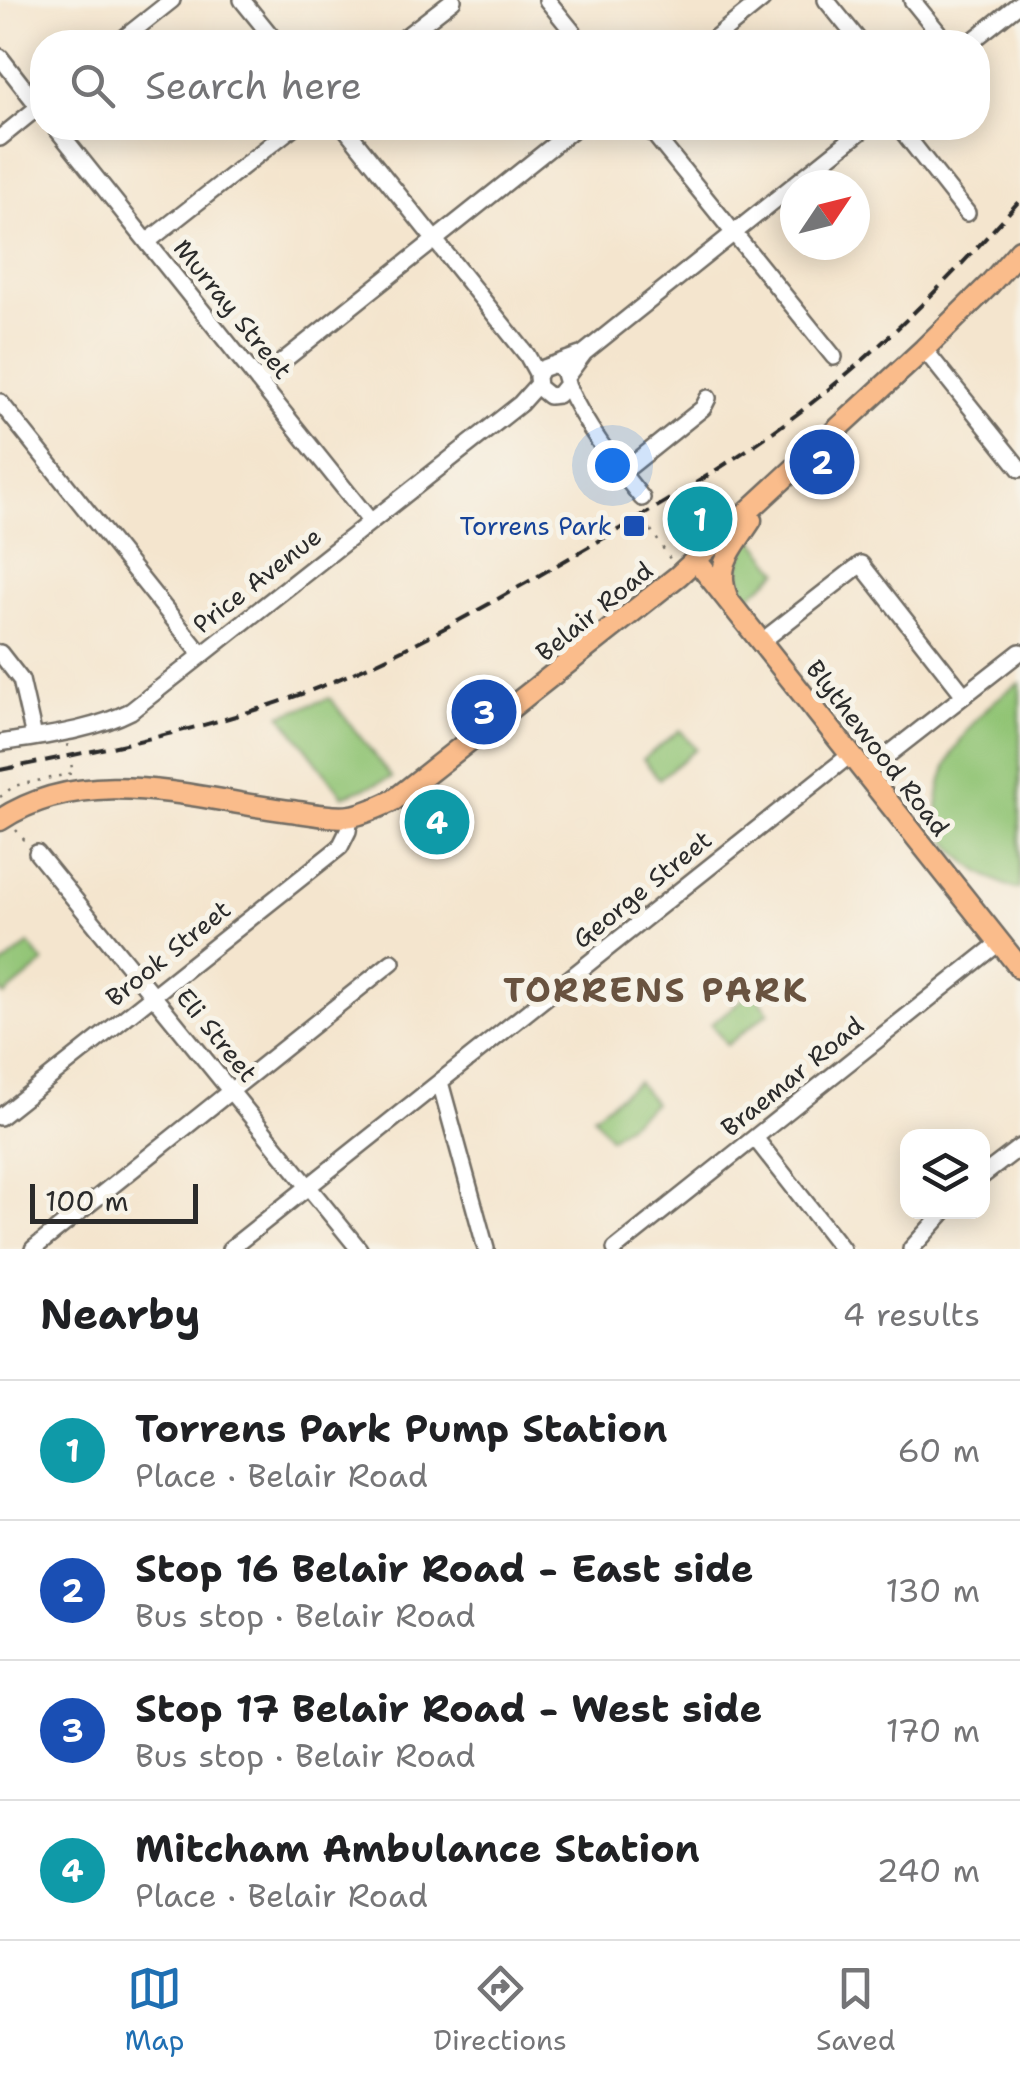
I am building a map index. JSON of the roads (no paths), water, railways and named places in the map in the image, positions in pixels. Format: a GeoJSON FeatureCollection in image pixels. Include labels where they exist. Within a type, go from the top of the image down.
{"type":"FeatureCollection","features":[{"type":"Feature","properties":{"kind":"main road","name":"Belair Road"},"geometry":{"type":"LineString","coordinates":[[1,812],[100,788],[138,787],[258,807],[350,816],[394,800],[412,789],[688,554],[766,497],[924,349],[1020,250]]}},
{"type":"Feature","properties":{"kind":"main road"},"geometry":{"type":"LineString","coordinates":[[731,606],[721,574],[724,563],[766,497]]}},
{"type":"Feature","properties":{"kind":"main road","name":"Blythewood Road"},"geometry":{"type":"LineString","coordinates":[[688,554],[1020,968]]}},
{"type":"Feature","properties":{"kind":"street"},"geometry":{"type":"LineString","coordinates":[[134,30],[172,0]]}},
{"type":"Feature","properties":{"kind":"street"},"geometry":{"type":"LineString","coordinates":[[242,0],[266,30]]}},
{"type":"Feature","properties":{"kind":"street"},"geometry":{"type":"LineString","coordinates":[[414,30],[453,0]]}},
{"type":"Feature","properties":{"kind":"street"},"geometry":{"type":"LineString","coordinates":[[547,0],[571,30]]}},
{"type":"Feature","properties":{"kind":"street"},"geometry":{"type":"LineString","coordinates":[[725,30],[762,0]]}},
{"type":"Feature","properties":{"kind":"street"},"geometry":{"type":"LineString","coordinates":[[826,0],[850,30]]}},
{"type":"Feature","properties":{"kind":"street"},"geometry":{"type":"LineString","coordinates":[[912,0],[936,30]]}},
{"type":"Feature","properties":{"kind":"street"},"geometry":{"type":"LineString","coordinates":[[986,30],[1020,3]]}},
{"type":"Feature","properties":{"kind":"street"},"geometry":{"type":"LineString","coordinates":[[0,58],[30,94]]}},
{"type":"Feature","properties":{"kind":"street"},"geometry":{"type":"LineString","coordinates":[[0,138],[30,115]]}},
{"type":"Feature","properties":{"kind":"street","name":"Murray Street"},"geometry":{"type":"LineString","coordinates":[[66,140],[371,522]]}},
{"type":"Feature","properties":{"kind":"street"},"geometry":{"type":"LineString","coordinates":[[147,242],[277,140]]}},
{"type":"Feature","properties":{"kind":"street"},"geometry":{"type":"LineString","coordinates":[[355,140],[527,355],[577,408],[642,498]]}},
{"type":"Feature","properties":{"kind":"street"},"geometry":{"type":"LineString","coordinates":[[258,381],[560,140]]}},
{"type":"Feature","properties":{"kind":"street"},"geometry":{"type":"LineString","coordinates":[[659,140],[834,356]]}},
{"type":"Feature","properties":{"kind":"street","name":"Price Avenue"},"geometry":{"type":"LineString","coordinates":[[0,743],[64,732],[131,711],[849,140]]}},
{"type":"Feature","properties":{"kind":"street"},"geometry":{"type":"LineString","coordinates":[[910,140],[968,213]]}},
{"type":"Feature","properties":{"kind":"street"},"geometry":{"type":"LineString","coordinates":[[924,349],[1020,469]]}},
{"type":"Feature","properties":{"kind":"street"},"geometry":{"type":"LineString","coordinates":[[622,473],[703,408],[708,398]]}},
{"type":"Feature","properties":{"kind":"street"},"geometry":{"type":"LineString","coordinates":[[0,402],[202,655]]}},
{"type":"Feature","properties":{"kind":"street"},"geometry":{"type":"LineString","coordinates":[[761,642],[861,564],[964,695]]}},
{"type":"Feature","properties":{"kind":"street"},"geometry":{"type":"LineString","coordinates":[[0,652],[21,680],[34,737]]}},
{"type":"Feature","properties":{"kind":"street"},"geometry":{"type":"LineString","coordinates":[[865,773],[1020,652]]}},
{"type":"Feature","properties":{"kind":"street","name":"George Street"},"geometry":{"type":"LineString","coordinates":[[230,1249],[850,754]]}},
{"type":"Feature","properties":{"kind":"street","name":"Brook Street"},"geometry":{"type":"LineString","coordinates":[[0,1117],[340,847],[348,832],[350,816]]}},
{"type":"Feature","properties":{"kind":"street","name":"Eli Street"},"geometry":{"type":"LineString","coordinates":[[37,853],[359,1249]]}},
{"type":"Feature","properties":{"kind":"street","name":"Braemar Road"},"geometry":{"type":"LineString","coordinates":[[615,1249],[1000,942]]}},
{"type":"Feature","properties":{"kind":"street"},"geometry":{"type":"LineString","coordinates":[[33,1249],[392,962]]}},
{"type":"Feature","properties":{"kind":"street"},"geometry":{"type":"LineString","coordinates":[[440,1082],[486,1249]]}},
{"type":"Feature","properties":{"kind":"street"},"geometry":{"type":"LineString","coordinates":[[755,1138],[842,1249]]}},
{"type":"Feature","properties":{"kind":"street"},"geometry":{"type":"LineString","coordinates":[[990,1170],[1020,1147]]}},
{"type":"Feature","properties":{"kind":"street"},"geometry":{"type":"LineString","coordinates":[[911,1249],[938,1219]]}},
{"type":"Feature","properties":{"kind":"railway"},"geometry":{"type":"LineString","coordinates":[[0,770],[162,735],[258,709],[369,666],[476,611],[673,497],[796,415],[913,313],[1020,200]]}},
{"type":"Feature","properties":{"kind":"place","name":"Stop 16 Belair Road - East side"},"geometry":{"type":"Point","coordinates":[822,462]}},
{"type":"Feature","properties":{"kind":"place","name":"Torrens Park Pump Station"},"geometry":{"type":"Point","coordinates":[700,519]}},
{"type":"Feature","properties":{"kind":"place","name":"Torrens Park"},"geometry":{"type":"Point","coordinates":[634,526]}},
{"type":"Feature","properties":{"kind":"place","name":"Stop 17 Belair Road - West side"},"geometry":{"type":"Point","coordinates":[484,712]}},
{"type":"Feature","properties":{"kind":"place","name":"Mitcham Ambulance Station"},"geometry":{"type":"Point","coordinates":[437,822]}},
{"type":"Feature","properties":{"kind":"district","name":"TORRENS PARK"},"geometry":{"type":"Point","coordinates":[656,990]}}]}
